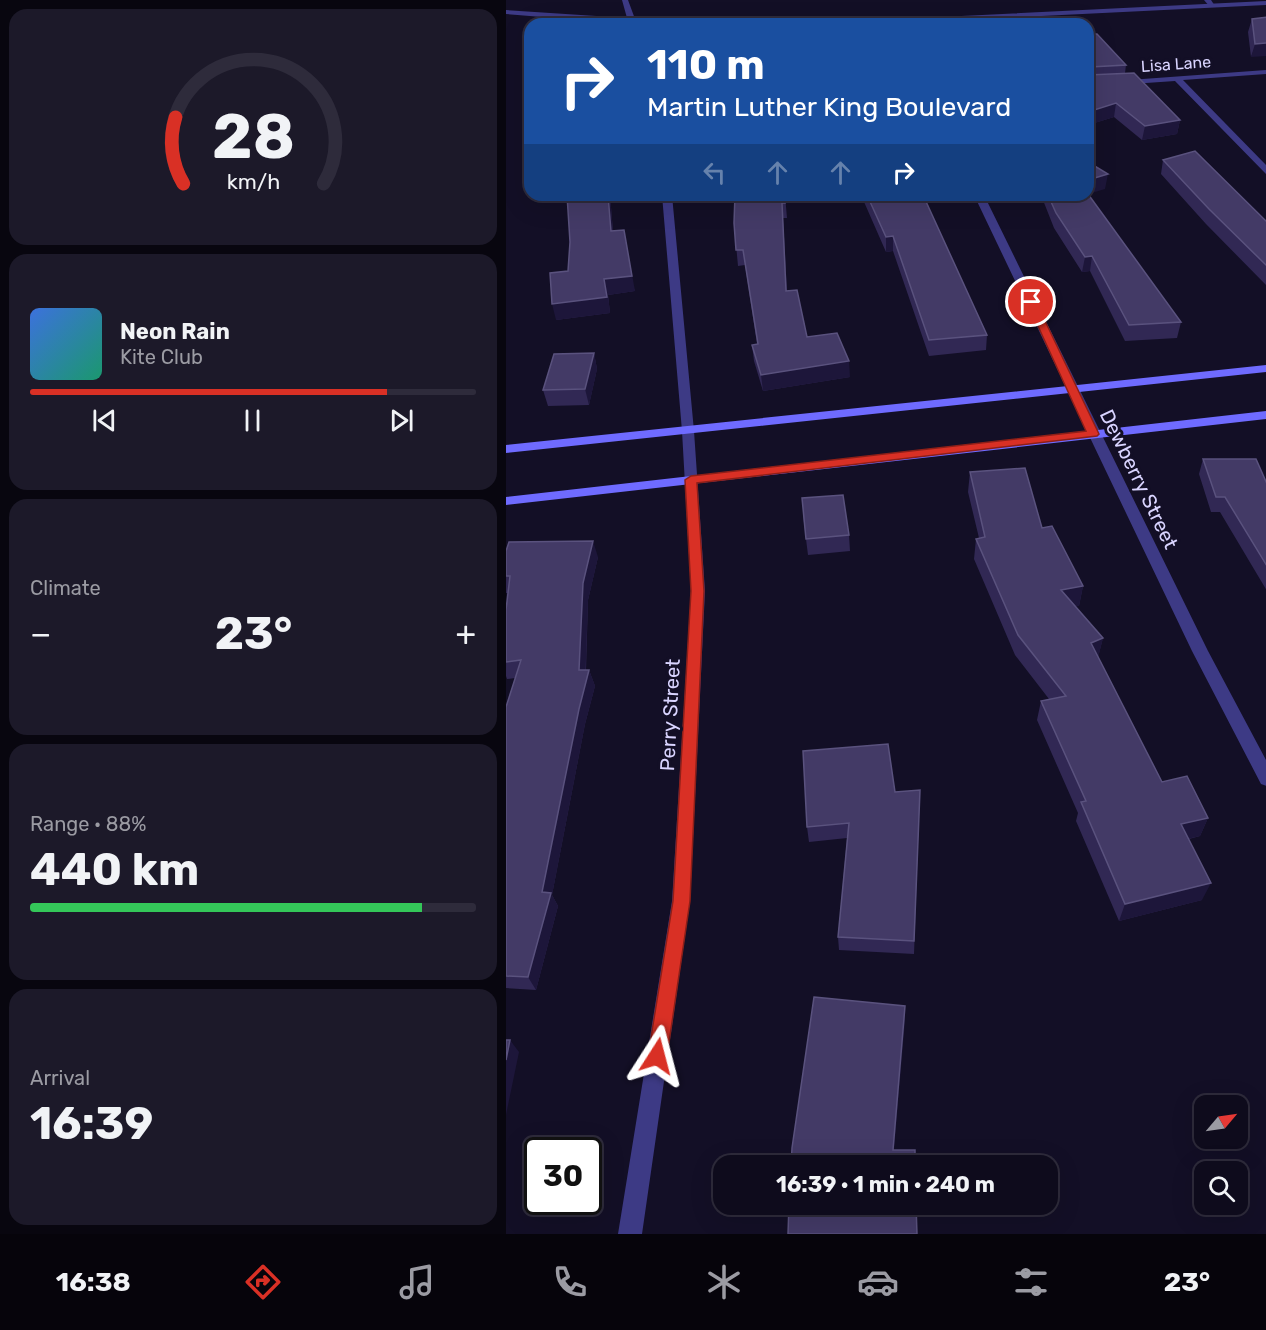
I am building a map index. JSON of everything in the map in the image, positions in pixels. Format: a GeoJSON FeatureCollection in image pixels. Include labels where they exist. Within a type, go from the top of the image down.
{"type":"FeatureCollection","features":[{"type":"Feature","properties":{"kind":"main road"},"geometry":{"type":"LineString","coordinates":[[506,449],[1266,368]]}},
{"type":"Feature","properties":{"kind":"main road"},"geometry":{"type":"LineString","coordinates":[[506,501],[1266,415]]}},
{"type":"Feature","properties":{"kind":"street"},"geometry":{"type":"LineString","coordinates":[[625,0],[631,18]]}},
{"type":"Feature","properties":{"kind":"street"},"geometry":{"type":"LineString","coordinates":[[954,18],[1210,3],[1266,3]]}},
{"type":"Feature","properties":{"kind":"street"},"geometry":{"type":"LineString","coordinates":[[506,12],[582,18]]}},
{"type":"Feature","properties":{"kind":"street","name":"Lisa Lane"},"geometry":{"type":"LineString","coordinates":[[1094,85],[1266,72]]}},
{"type":"Feature","properties":{"kind":"street"},"geometry":{"type":"LineString","coordinates":[[1177,79],[1266,171]]}},
{"type":"Feature","properties":{"kind":"street","name":"Perry Street"},"geometry":{"type":"LineString","coordinates":[[630,1234],[681,901],[698,591],[688,431],[668,201]]}},
{"type":"Feature","properties":{"kind":"street","name":"Dewberry Street"},"geometry":{"type":"LineString","coordinates":[[982,201],[1093,434],[1200,651],[1266,778]]}},
{"type":"Feature","properties":{"kind":"building"},"geometry":{"type":"Polygon","coordinates":[[[1267,17],[1267,43],[1255,44],[1252,19],[1267,17]]]}},
{"type":"Feature","properties":{"kind":"building"},"geometry":{"type":"Polygon","coordinates":[[[1094,34],[1097,34],[1126,65],[1094,67],[1094,34]]]}},
{"type":"Feature","properties":{"kind":"building"},"geometry":{"type":"Polygon","coordinates":[[[1134,73],[1180,120],[1145,126],[1116,103],[1094,110],[1094,75],[1134,73]]]}},
{"type":"Feature","properties":{"kind":"building"},"geometry":{"type":"Polygon","coordinates":[[[1195,151],[1267,222],[1267,266],[1163,160],[1195,151]]]}},
{"type":"Feature","properties":{"kind":"building"},"geometry":{"type":"Polygon","coordinates":[[[1094,166],[1108,174],[1094,178],[1094,166]]]}},
{"type":"Feature","properties":{"kind":"building"},"geometry":{"type":"Polygon","coordinates":[[[567,201],[608,201],[611,231],[624,230],[632,276],[604,279],[607,297],[552,304],[550,273],[568,271],[570,242],[567,201]]]}},
{"type":"Feature","properties":{"kind":"building"},"geometry":{"type":"Polygon","coordinates":[[[735,201],[785,201],[782,203],[786,291],[797,290],[807,337],[837,333],[849,361],[761,375],[752,345],[758,344],[743,250],[736,250],[735,201]]]}},
{"type":"Feature","properties":{"kind":"building"},"geometry":{"type":"Polygon","coordinates":[[[870,201],[926,201],[987,335],[929,340],[893,236],[886,237],[870,201]]]}},
{"type":"Feature","properties":{"kind":"building"},"geometry":{"type":"Polygon","coordinates":[[[1051,201],[1093,201],[1181,322],[1129,325],[1092,256],[1085,257],[1051,201]]]}},
{"type":"Feature","properties":{"kind":"building"},"geometry":{"type":"Polygon","coordinates":[[[594,353],[585,389],[543,390],[554,354],[594,353]]]}},
{"type":"Feature","properties":{"kind":"building"},"geometry":{"type":"Polygon","coordinates":[[[1203,459],[1256,459],[1267,484],[1267,566],[1225,497],[1216,497],[1203,459]]]}},
{"type":"Feature","properties":{"kind":"building"},"geometry":{"type":"Polygon","coordinates":[[[1025,468],[1042,528],[1052,526],[1083,586],[1061,590],[1103,638],[1091,643],[1162,782],[1187,776],[1208,818],[1181,824],[1211,883],[1125,904],[1081,802],[1086,801],[1041,701],[1066,696],[1018,635],[976,539],[985,537],[970,472],[1025,468]]]}},
{"type":"Feature","properties":{"kind":"building"},"geometry":{"type":"Polygon","coordinates":[[[843,495],[849,535],[806,539],[802,498],[843,495]]]}},
{"type":"Feature","properties":{"kind":"building"},"geometry":{"type":"Polygon","coordinates":[[[593,541],[583,583],[579,670],[589,670],[542,892],[551,893],[528,977],[506,976],[506,707],[521,660],[506,662],[506,610],[510,576],[506,576],[506,551],[509,542],[593,541]]]}},
{"type":"Feature","properties":{"kind":"building"},"geometry":{"type":"Polygon","coordinates":[[[888,744],[895,792],[920,790],[914,941],[838,937],[849,823],[807,827],[803,751],[888,744]]]}},
{"type":"Feature","properties":{"kind":"building"},"geometry":{"type":"Polygon","coordinates":[[[814,997],[905,1006],[893,1150],[915,1150],[915,1155],[792,1155],[814,997]]]}},
{"type":"Feature","properties":{"kind":"building"},"geometry":{"type":"Polygon","coordinates":[[[506,1040],[510,1040],[506,1060],[506,1040]]]}},
{"type":"Feature","properties":{"kind":"building"},"geometry":{"type":"Polygon","coordinates":[[[789,1215],[916,1215],[917,1234],[788,1234],[789,1215]]]}},
{"type":"Feature","properties":{"kind":"route"},"geometry":{"type":"LineString","coordinates":[[657,1056],[681,901],[698,591],[691,480],[1093,434],[1031,302]]}}]}
